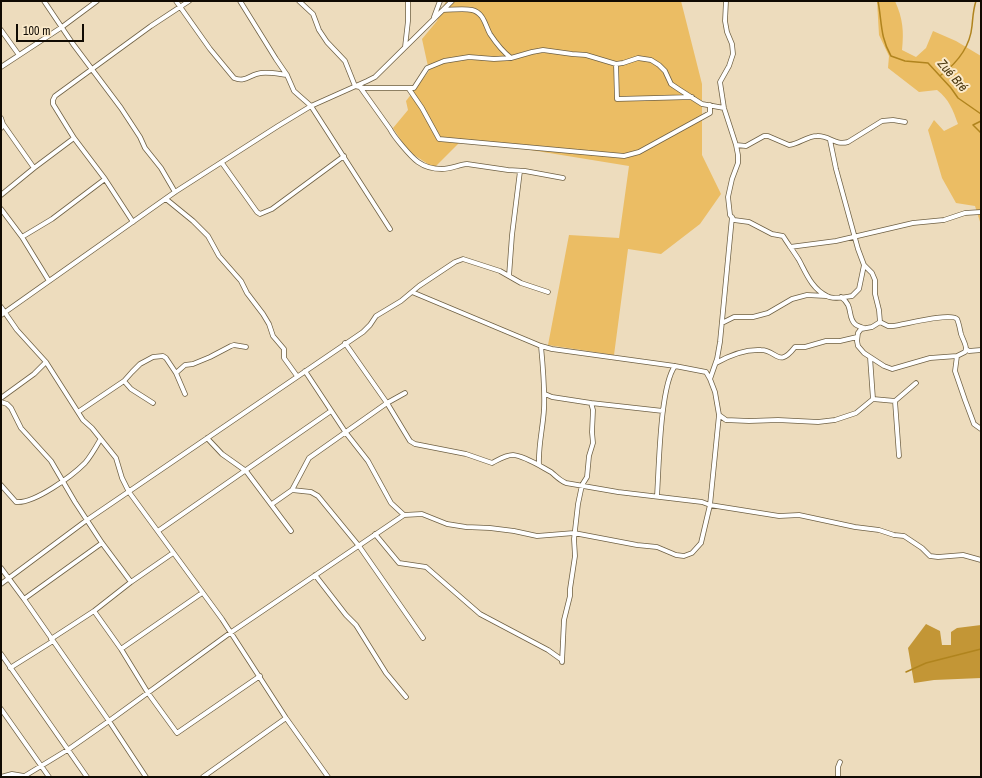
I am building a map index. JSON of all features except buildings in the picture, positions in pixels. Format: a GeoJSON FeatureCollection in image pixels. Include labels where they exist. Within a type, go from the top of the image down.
{"type":"FeatureCollection","features":[{"type":"Feature","properties":{"kind":"street"},"geometry":{"type":"LineString","coordinates":[[44,1],[92,70],[121,108],[140,137],[145,148],[171,183],[175,192]]}},
{"type":"Feature","properties":{"kind":"street"},"geometry":{"type":"LineString","coordinates":[[1,67],[62,27],[97,1]]}},
{"type":"Feature","properties":{"kind":"street"},"geometry":{"type":"LineString","coordinates":[[176,1],[210,49],[234,78],[240,80],[246,79],[260,73],[287,75]]}},
{"type":"Feature","properties":{"kind":"street"},"geometry":{"type":"LineString","coordinates":[[133,222],[105,179],[74,138],[53,104],[53,100],[55,96],[179,6],[189,1]]}},
{"type":"Feature","properties":{"kind":"street"},"geometry":{"type":"LineString","coordinates":[[240,1],[287,75],[294,91],[311,106],[390,229]]}},
{"type":"Feature","properties":{"kind":"street"},"geometry":{"type":"LineString","coordinates":[[299,1],[313,14],[319,30],[327,42],[345,61],[358,87],[394,136],[418,162],[427,167],[441,169],[451,169],[467,164],[552,175],[563,178]]}},
{"type":"Feature","properties":{"kind":"street"},"geometry":{"type":"LineString","coordinates":[[405,47],[408,21],[408,1]]}},
{"type":"Feature","properties":{"kind":"street"},"geometry":{"type":"LineString","coordinates":[[433,19],[440,1]]}},
{"type":"Feature","properties":{"kind":"street"},"geometry":{"type":"LineString","coordinates":[[3,314],[175,192],[311,106],[358,87],[375,77],[452,1]]}},
{"type":"Feature","properties":{"kind":"street"},"geometry":{"type":"LineString","coordinates":[[726,1],[725,21],[727,32],[732,44],[733,54],[729,66],[720,82],[724,108],[736,145],[738,162],[728,197],[730,215],[734,220],[749,222],[772,234],[783,236],[813,285],[826,296]]}},
{"type":"Feature","properties":{"kind":"street"},"geometry":{"type":"LineString","coordinates":[[443,10],[471,10],[479,13],[502,51],[511,58]]}},
{"type":"Feature","properties":{"kind":"street"},"geometry":{"type":"LineString","coordinates":[[1,30],[18,55]]}},
{"type":"Feature","properties":{"kind":"street"},"geometry":{"type":"LineString","coordinates":[[358,87],[414,88],[427,68],[444,61],[469,57],[487,59],[511,58],[542,50],[586,55],[616,64],[638,58],[652,60],[665,71],[671,84],[702,104],[724,108]]}},
{"type":"Feature","properties":{"kind":"street"},"geometry":{"type":"LineString","coordinates":[[616,64],[617,99],[692,97]]}},
{"type":"Feature","properties":{"kind":"street"},"geometry":{"type":"LineString","coordinates":[[409,89],[422,108],[439,139],[624,156],[639,152],[710,113],[710,105]]}},
{"type":"Feature","properties":{"kind":"street"},"geometry":{"type":"LineString","coordinates":[[1,118],[2,126],[34,168]]}},
{"type":"Feature","properties":{"kind":"street"},"geometry":{"type":"LineString","coordinates":[[736,145],[750,145],[757,138],[764,136],[768,136],[789,145],[816,136],[823,136],[842,144],[848,142],[882,121],[893,120],[905,122]]}},
{"type":"Feature","properties":{"kind":"street"},"geometry":{"type":"LineString","coordinates":[[1,195],[74,138]]}},
{"type":"Feature","properties":{"kind":"street"},"geometry":{"type":"LineString","coordinates":[[830,140],[836,170],[855,237],[864,265],[872,273],[875,280],[875,294],[880,322]]}},
{"type":"Feature","properties":{"kind":"street"},"geometry":{"type":"LineString","coordinates":[[222,163],[260,214],[272,209],[344,156]]}},
{"type":"Feature","properties":{"kind":"street"},"geometry":{"type":"LineString","coordinates":[[509,276],[512,235],[520,171]]}},
{"type":"Feature","properties":{"kind":"street"},"geometry":{"type":"LineString","coordinates":[[22,237],[52,219],[105,179]]}},
{"type":"Feature","properties":{"kind":"street"},"geometry":{"type":"LineString","coordinates":[[166,199],[193,221],[208,236],[219,256],[241,281],[247,293],[263,314],[269,324],[273,336],[284,349],[284,358],[297,376]]}},
{"type":"Feature","properties":{"kind":"street"},"geometry":{"type":"LineString","coordinates":[[1,209],[22,237],[49,281]]}},
{"type":"Feature","properties":{"kind":"street"},"geometry":{"type":"LineString","coordinates":[[790,247],[836,241],[913,223],[944,220],[965,213],[981,212]]}},
{"type":"Feature","properties":{"kind":"street"},"geometry":{"type":"LineString","coordinates":[[710,379],[716,363],[722,323],[732,217]]}},
{"type":"Feature","properties":{"kind":"street"},"geometry":{"type":"LineString","coordinates":[[1,584],[87,520],[363,332],[376,316],[455,262],[463,259],[481,264],[521,283],[548,292]]}},
{"type":"Feature","properties":{"kind":"street"},"geometry":{"type":"LineString","coordinates":[[722,323],[734,317],[753,317],[768,313],[792,299],[807,295],[826,296],[831,298],[852,296],[859,289],[864,265]]}},
{"type":"Feature","properties":{"kind":"street"},"geometry":{"type":"LineString","coordinates":[[1,777],[12,774],[23,777],[68,750],[230,633],[375,534],[404,516],[422,514],[447,524],[514,531],[537,536],[574,533],[597,536],[637,545],[657,547],[676,555],[684,556],[692,553],[701,543],[710,505],[719,415],[715,392],[706,372],[675,366],[573,353],[541,346],[412,292]]}},
{"type":"Feature","properties":{"kind":"street"},"geometry":{"type":"LineString","coordinates":[[841,297],[847,301],[851,310],[852,320],[855,324],[864,328],[872,327],[880,322]]}},
{"type":"Feature","properties":{"kind":"street"},"geometry":{"type":"LineString","coordinates":[[1,307],[3,314],[46,362],[78,412],[116,458],[122,478],[129,492],[222,619],[286,718],[328,777]]}},
{"type":"Feature","properties":{"kind":"street"},"geometry":{"type":"LineString","coordinates":[[864,328],[861,329],[857,337],[858,346],[870,357],[892,369],[930,358],[957,356],[965,352],[966,349],[957,320],[950,316],[893,326],[888,326],[880,322]]}},
{"type":"Feature","properties":{"kind":"street"},"geometry":{"type":"LineString","coordinates":[[716,363],[729,355],[741,351],[763,350],[777,357],[783,358],[789,355],[795,347],[805,348],[826,341],[840,341],[857,337]]}},
{"type":"Feature","properties":{"kind":"street"},"geometry":{"type":"LineString","coordinates":[[345,343],[387,403],[410,441],[415,444],[466,454],[492,463],[505,456],[513,455],[539,465],[561,481],[582,486],[702,502],[710,505],[779,516],[799,515],[855,527],[879,530],[894,536],[904,536],[922,548],[930,556],[938,557],[964,555],[981,560]]}},
{"type":"Feature","properties":{"kind":"street"},"geometry":{"type":"LineString","coordinates":[[176,373],[185,365],[193,364],[210,357],[231,346],[246,347]]}},
{"type":"Feature","properties":{"kind":"street"},"geometry":{"type":"LineString","coordinates":[[539,465],[538,450],[545,394],[541,346]]}},
{"type":"Feature","properties":{"kind":"street"},"geometry":{"type":"LineString","coordinates":[[966,349],[981,350]]}},
{"type":"Feature","properties":{"kind":"street"},"geometry":{"type":"LineString","coordinates":[[78,412],[124,382],[140,364],[158,356],[166,358],[176,373],[186,394]]}},
{"type":"Feature","properties":{"kind":"street"},"geometry":{"type":"LineString","coordinates":[[957,356],[955,372],[964,400],[974,424],[981,429]]}},
{"type":"Feature","properties":{"kind":"street"},"geometry":{"type":"LineString","coordinates":[[870,357],[873,399]]}},
{"type":"Feature","properties":{"kind":"street"},"geometry":{"type":"LineString","coordinates":[[1,398],[34,374],[46,362]]}},
{"type":"Feature","properties":{"kind":"street"},"geometry":{"type":"LineString","coordinates":[[657,496],[663,411],[669,377],[675,366]]}},
{"type":"Feature","properties":{"kind":"street"},"geometry":{"type":"LineString","coordinates":[[305,371],[346,433],[368,461],[391,503],[404,516]]}},
{"type":"Feature","properties":{"kind":"street"},"geometry":{"type":"LineString","coordinates":[[124,382],[131,389],[153,403]]}},
{"type":"Feature","properties":{"kind":"street"},"geometry":{"type":"LineString","coordinates":[[719,415],[726,420],[749,421],[778,420],[818,422],[835,420],[856,412],[873,399],[895,401],[916,383]]}},
{"type":"Feature","properties":{"kind":"street"},"geometry":{"type":"LineString","coordinates":[[272,504],[292,490],[309,458],[387,403],[405,393]]}},
{"type":"Feature","properties":{"kind":"street"},"geometry":{"type":"LineString","coordinates":[[545,394],[558,398],[591,403],[663,411]]}},
{"type":"Feature","properties":{"kind":"street"},"geometry":{"type":"LineString","coordinates":[[895,401],[899,456]]}},
{"type":"Feature","properties":{"kind":"street"},"geometry":{"type":"LineString","coordinates":[[1,402],[7,404],[11,408],[21,428],[51,461],[102,543],[131,582]]}},
{"type":"Feature","properties":{"kind":"street"},"geometry":{"type":"LineString","coordinates":[[375,534],[399,563],[426,567],[480,614],[548,650],[562,661],[564,620],[570,596],[575,556],[574,533],[582,486],[586,477],[589,456],[593,443],[591,403]]}},
{"type":"Feature","properties":{"kind":"street"},"geometry":{"type":"LineString","coordinates":[[158,531],[331,411]]}},
{"type":"Feature","properties":{"kind":"street"},"geometry":{"type":"LineString","coordinates":[[207,438],[222,454],[246,471],[291,531]]}},
{"type":"Feature","properties":{"kind":"street"},"geometry":{"type":"LineString","coordinates":[[1,485],[16,502],[21,503],[40,495],[63,481],[85,462],[100,440]]}},
{"type":"Feature","properties":{"kind":"street"},"geometry":{"type":"LineString","coordinates":[[292,490],[312,492],[318,496],[358,546],[424,638]]}},
{"type":"Feature","properties":{"kind":"street"},"geometry":{"type":"LineString","coordinates":[[24,599],[102,543]]}},
{"type":"Feature","properties":{"kind":"street"},"geometry":{"type":"LineString","coordinates":[[10,668],[94,611],[131,582],[173,553]]}},
{"type":"Feature","properties":{"kind":"street"},"geometry":{"type":"LineString","coordinates":[[1,568],[109,721],[146,777]]}},
{"type":"Feature","properties":{"kind":"street"},"geometry":{"type":"LineString","coordinates":[[315,575],[346,615],[356,625],[386,674],[406,697]]}},
{"type":"Feature","properties":{"kind":"street"},"geometry":{"type":"LineString","coordinates":[[121,649],[202,593]]}},
{"type":"Feature","properties":{"kind":"street"},"geometry":{"type":"LineString","coordinates":[[94,611],[121,649],[148,693],[177,733],[260,676]]}},
{"type":"Feature","properties":{"kind":"street"},"geometry":{"type":"LineString","coordinates":[[1,654],[87,777]]}},
{"type":"Feature","properties":{"kind":"street"},"geometry":{"type":"LineString","coordinates":[[1,709],[49,777]]}},
{"type":"Feature","properties":{"kind":"street"},"geometry":{"type":"LineString","coordinates":[[203,777],[286,718]]}},
{"type":"Feature","properties":{"kind":"street"},"geometry":{"type":"LineString","coordinates":[[838,777],[838,767],[840,762]]}},
{"type":"Feature","properties":{"kind":"shaded area"},"geometry":{"type":"Polygon","coordinates":[[[446,1],[681,1],[702,84],[702,155],[721,194],[700,224],[661,254],[628,249],[614,355],[548,345],[569,235],[619,238],[629,166],[463,139],[434,168],[408,151],[393,128],[408,110],[406,101],[429,71],[422,39],[437,21],[446,1]]]}},
{"type":"Feature","properties":{"kind":"shaded area"},"geometry":{"type":"Polygon","coordinates":[[[877,1],[895,1],[902,25],[902,50],[916,57],[926,48],[933,31],[956,41],[981,56],[981,225],[975,206],[956,203],[942,178],[928,130],[934,120],[944,131],[958,124],[952,109],[945,97],[937,90],[919,92],[888,68],[889,56],[879,35],[877,1]]]}},
{"type":"Feature","properties":{"kind":"shaded area"},"geometry":{"type":"Polygon","coordinates":[[[926,624],[940,631],[942,645],[951,645],[951,632],[957,628],[981,625],[981,678],[934,680],[914,683],[908,648],[926,624]]]}},
{"type":"Feature","properties":{"kind":"waterway","name":"Zué Bré"},"geometry":{"type":"LineString","coordinates":[[878,1],[883,36],[891,56],[905,61],[928,63],[958,98],[981,114]]}},
{"type":"Feature","properties":{"kind":"waterway"},"geometry":{"type":"LineString","coordinates":[[941,75],[957,60],[966,48],[971,34],[976,1]]}},
{"type":"Feature","properties":{"kind":"waterway","name":"Zué Bré"},"geometry":{"type":"LineString","coordinates":[[981,121],[973,125],[981,133]]}},
{"type":"Feature","properties":{"kind":"waterway"},"geometry":{"type":"LineString","coordinates":[[906,672],[926,663],[981,649]]}}]}
